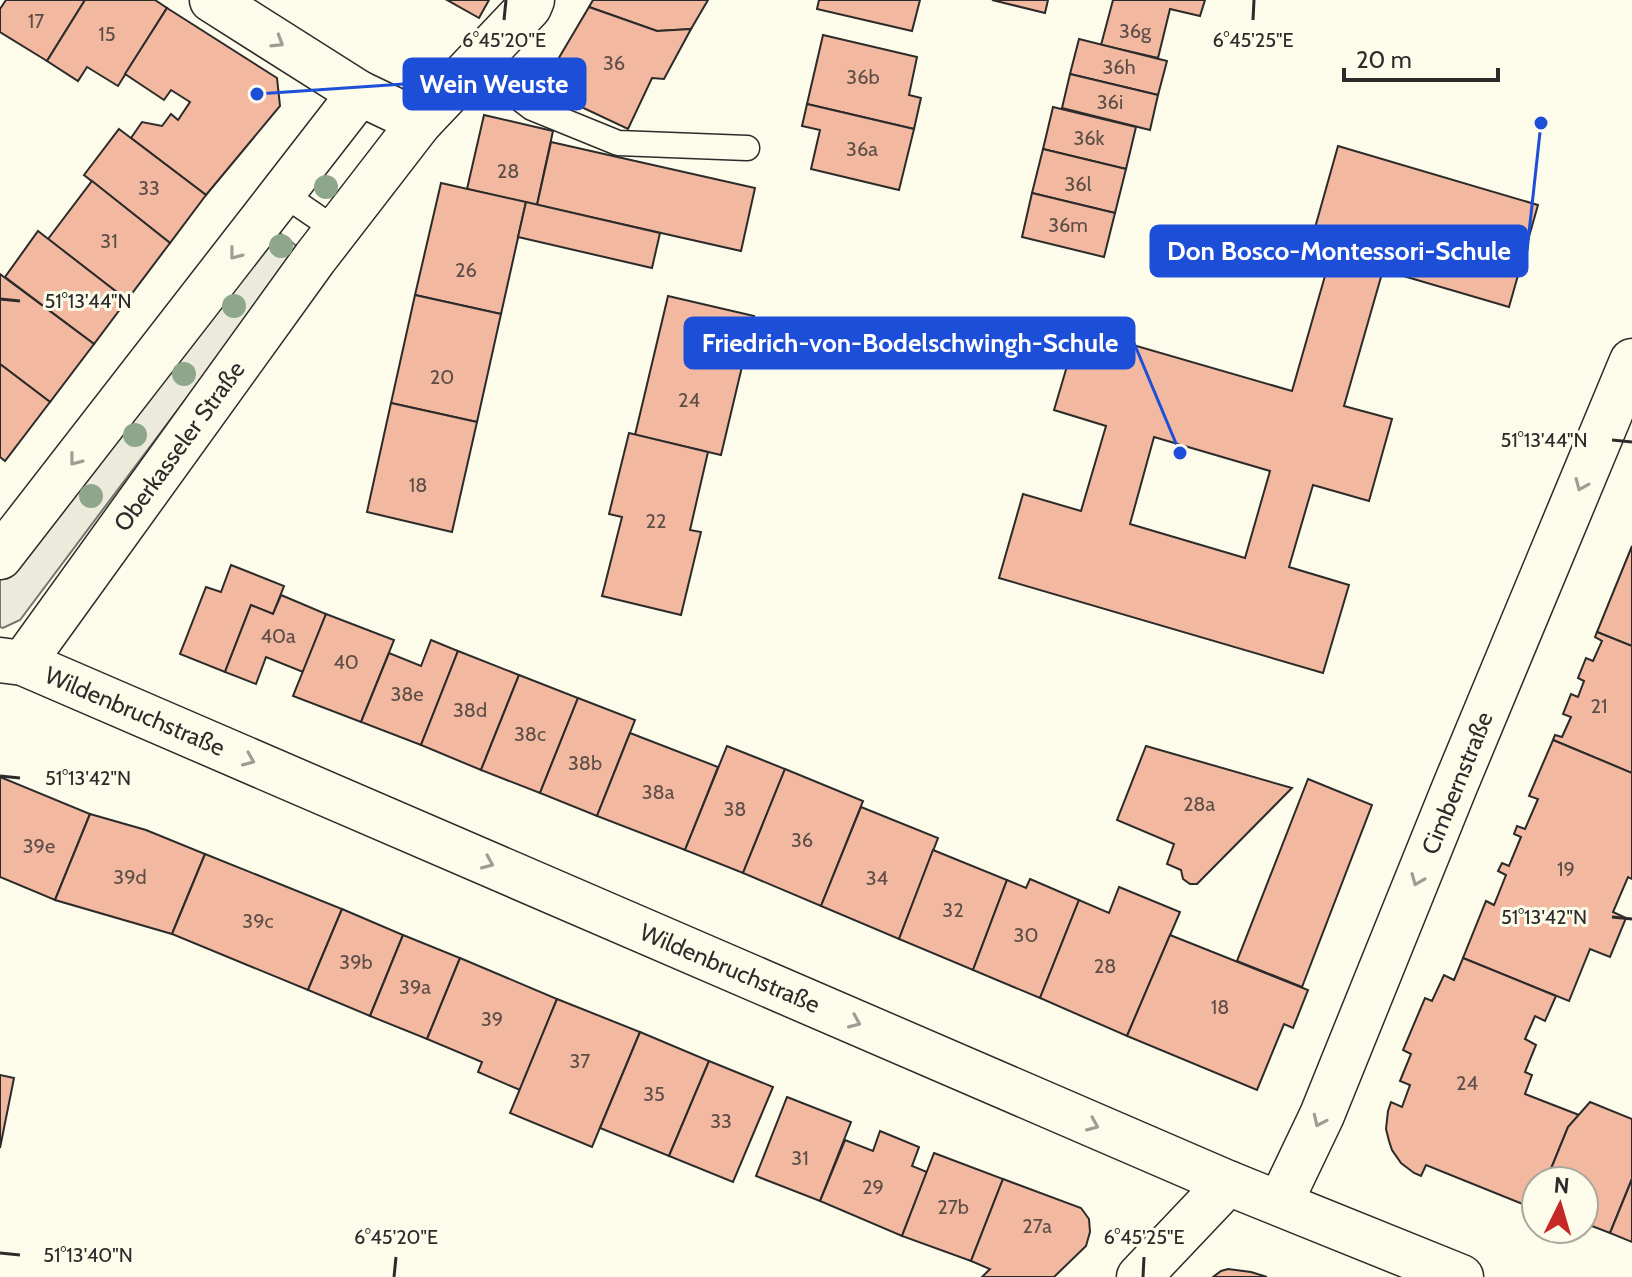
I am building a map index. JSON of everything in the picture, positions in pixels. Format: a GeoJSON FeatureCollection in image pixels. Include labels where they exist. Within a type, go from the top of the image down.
{"type":"FeatureCollection","features":[{"type":"Feature","properties":{"kind":"street"},"geometry":{"type":"LineString","coordinates":[[212,0],[359,93],[420,122]]}},
{"type":"Feature","properties":{"kind":"street","name":"Oberkasseler Straße"},"geometry":{"type":"LineString","coordinates":[[12,661],[420,122],[529,7],[532,0]]}},
{"type":"Feature","properties":{"kind":"street"},"geometry":{"type":"LineString","coordinates":[[0,557],[359,93]]}},
{"type":"Feature","properties":{"kind":"street","name":"Cimbernstraße"},"geometry":{"type":"LineString","coordinates":[[1280,1203],[1322,1115],[1632,361]]}},
{"type":"Feature","properties":{"kind":"street","name":"Wildenbruchstraße"},"geometry":{"type":"LineString","coordinates":[[12,661],[1228,1183],[1461,1277]]}},
{"type":"Feature","properties":{"kind":"street"},"geometry":{"type":"LineString","coordinates":[[1139,1277],[1228,1183]]}},
{"type":"Feature","properties":{"kind":"lane"},"geometry":{"type":"LineString","coordinates":[[474,64],[532,108],[618,143],[747,148]]}},
{"type":"Feature","properties":{"kind":"lane"},"geometry":{"type":"LineString","coordinates":[[282,193],[336,230]]}},
{"type":"Feature","properties":{"kind":"shaded area"},"geometry":{"type":"Polygon","coordinates":[[[275,229],[299,248],[20,620],[0,627],[0,573],[275,229]]]}},
{"type":"Feature","properties":{"kind":"building"},"geometry":{"type":"Polygon","coordinates":[[[6,0],[85,0],[47,61],[0,32],[0,9],[6,0]]]}},
{"type":"Feature","properties":{"kind":"building"},"geometry":{"type":"Polygon","coordinates":[[[85,0],[155,0],[167,8],[118,86],[87,67],[78,81],[47,61],[85,0]]]}},
{"type":"Feature","properties":{"kind":"building"},"geometry":{"type":"Polygon","coordinates":[[[447,0],[489,0],[479,18],[447,0]]]}},
{"type":"Feature","properties":{"kind":"building"},"geometry":{"type":"Polygon","coordinates":[[[593,0],[708,0],[691,29],[657,31],[589,7],[593,0]]]}},
{"type":"Feature","properties":{"kind":"building"},"geometry":{"type":"Polygon","coordinates":[[[819,0],[920,0],[912,31],[817,9],[819,0]]]}},
{"type":"Feature","properties":{"kind":"building"},"geometry":{"type":"Polygon","coordinates":[[[992,0],[1048,0],[1045,13],[992,0]]]}},
{"type":"Feature","properties":{"kind":"building"},"geometry":{"type":"Polygon","coordinates":[[[1113,0],[1205,0],[1200,16],[1170,9],[1158,58],[1101,45],[1113,0]]]}},
{"type":"Feature","properties":{"kind":"building"},"geometry":{"type":"Polygon","coordinates":[[[589,7],[657,31],[691,29],[664,79],[652,78],[628,129],[541,88],[589,7]]]}},
{"type":"Feature","properties":{"kind":"building"},"geometry":{"type":"Polygon","coordinates":[[[167,8],[277,78],[280,106],[206,195],[131,138],[142,122],[162,126],[171,114],[178,120],[190,102],[171,90],[164,100],[125,74],[167,8]]]}},
{"type":"Feature","properties":{"kind":"building"},"geometry":{"type":"Polygon","coordinates":[[[823,35],[917,57],[909,95],[921,98],[914,129],[807,104],[823,35]]]}},
{"type":"Feature","properties":{"kind":"building"},"geometry":{"type":"Polygon","coordinates":[[[1079,39],[1167,61],[1158,95],[1070,74],[1079,39]]]}},
{"type":"Feature","properties":{"kind":"building"},"geometry":{"type":"Polygon","coordinates":[[[1070,74],[1158,95],[1150,130],[1062,108],[1070,74]]]}},
{"type":"Feature","properties":{"kind":"building"},"geometry":{"type":"Polygon","coordinates":[[[807,104],[914,129],[899,190],[811,169],[820,130],[802,126],[807,104]]]}},
{"type":"Feature","properties":{"kind":"building"},"geometry":{"type":"Polygon","coordinates":[[[1053,107],[1136,127],[1126,169],[1043,149],[1053,107]]]}},
{"type":"Feature","properties":{"kind":"building"},"geometry":{"type":"Polygon","coordinates":[[[484,115],[553,131],[537,205],[467,189],[484,115]]]}},
{"type":"Feature","properties":{"kind":"building"},"geometry":{"type":"Polygon","coordinates":[[[119,129],[206,195],[170,243],[84,175],[119,129]]]}},
{"type":"Feature","properties":{"kind":"building"},"geometry":{"type":"Polygon","coordinates":[[[551,142],[755,188],[741,251],[537,205],[551,142]]]}},
{"type":"Feature","properties":{"kind":"building"},"geometry":{"type":"Polygon","coordinates":[[[1338,146],[1538,205],[1509,307],[1383,270],[1344,406],[1392,419],[1369,501],[1313,485],[1289,567],[1349,585],[1323,673],[999,578],[1023,494],[1081,511],[1106,426],[1054,410],[1078,329],[1292,391],[1331,255],[1309,249],[1338,146]],[[1154,437],[1130,524],[1245,558],[1270,471],[1154,437]]]}},
{"type":"Feature","properties":{"kind":"building"},"geometry":{"type":"Polygon","coordinates":[[[1043,149],[1126,169],[1115,213],[1032,193],[1043,149]]]}},
{"type":"Feature","properties":{"kind":"building"},"geometry":{"type":"Polygon","coordinates":[[[92,181],[170,243],[127,300],[48,239],[92,181]]]}},
{"type":"Feature","properties":{"kind":"building"},"geometry":{"type":"Polygon","coordinates":[[[441,183],[526,202],[501,314],[415,295],[441,183]]]}},
{"type":"Feature","properties":{"kind":"building"},"geometry":{"type":"Polygon","coordinates":[[[1032,193],[1115,213],[1104,257],[1022,237],[1032,193]]]}},
{"type":"Feature","properties":{"kind":"building"},"geometry":{"type":"Polygon","coordinates":[[[526,202],[660,233],[652,268],[518,237],[526,202]]]}},
{"type":"Feature","properties":{"kind":"building"},"geometry":{"type":"Polygon","coordinates":[[[38,231],[127,300],[94,344],[5,277],[38,231]]]}},
{"type":"Feature","properties":{"kind":"building"},"geometry":{"type":"Polygon","coordinates":[[[0,274],[94,344],[50,402],[0,364],[0,274]]]}},
{"type":"Feature","properties":{"kind":"building"},"geometry":{"type":"Polygon","coordinates":[[[415,295],[501,314],[477,422],[391,403],[415,295]]]}},
{"type":"Feature","properties":{"kind":"building"},"geometry":{"type":"Polygon","coordinates":[[[668,296],[754,316],[721,455],[635,435],[668,296]]]}},
{"type":"Feature","properties":{"kind":"building"},"geometry":{"type":"Polygon","coordinates":[[[0,364],[50,402],[5,461],[0,457],[0,364]]]}},
{"type":"Feature","properties":{"kind":"building"},"geometry":{"type":"Polygon","coordinates":[[[391,403],[477,422],[452,532],[367,512],[391,403]]]}},
{"type":"Feature","properties":{"kind":"building"},"geometry":{"type":"Polygon","coordinates":[[[629,433],[708,452],[690,530],[701,532],[681,615],[602,596],[622,517],[609,514],[629,433]]]}},
{"type":"Feature","properties":{"kind":"building"},"geometry":{"type":"Polygon","coordinates":[[[1632,546],[1632,646],[1597,632],[1632,546]]]}},
{"type":"Feature","properties":{"kind":"building"},"geometry":{"type":"Polygon","coordinates":[[[231,565],[284,586],[273,614],[251,605],[225,672],[180,654],[206,587],[221,592],[231,565]]]}},
{"type":"Feature","properties":{"kind":"building"},"geometry":{"type":"Polygon","coordinates":[[[281,595],[326,614],[303,672],[266,657],[256,684],[225,672],[251,605],[273,614],[281,595]]]}},
{"type":"Feature","properties":{"kind":"building"},"geometry":{"type":"Polygon","coordinates":[[[326,614],[394,640],[361,722],[293,696],[326,614]]]}},
{"type":"Feature","properties":{"kind":"building"},"geometry":{"type":"Polygon","coordinates":[[[1597,632],[1632,646],[1632,773],[1553,740],[1555,735],[1562,737],[1571,717],[1563,714],[1571,694],[1578,697],[1584,681],[1578,678],[1586,658],[1593,661],[1602,641],[1595,637],[1597,632]]]}},
{"type":"Feature","properties":{"kind":"building"},"geometry":{"type":"Polygon","coordinates":[[[431,640],[458,651],[421,745],[361,722],[389,653],[421,666],[431,640]]]}},
{"type":"Feature","properties":{"kind":"building"},"geometry":{"type":"Polygon","coordinates":[[[458,651],[519,675],[481,770],[421,745],[458,651]]]}},
{"type":"Feature","properties":{"kind":"building"},"geometry":{"type":"Polygon","coordinates":[[[519,675],[578,698],[540,793],[481,770],[519,675]]]}},
{"type":"Feature","properties":{"kind":"building"},"geometry":{"type":"Polygon","coordinates":[[[578,698],[635,720],[597,816],[540,793],[578,698]]]}},
{"type":"Feature","properties":{"kind":"building"},"geometry":{"type":"Polygon","coordinates":[[[630,733],[718,767],[685,850],[597,816],[630,733]]]}},
{"type":"Feature","properties":{"kind":"building"},"geometry":{"type":"Polygon","coordinates":[[[1553,740],[1632,773],[1632,879],[1628,877],[1613,912],[1626,918],[1610,957],[1590,949],[1569,1001],[1463,958],[1486,901],[1494,905],[1506,875],[1498,871],[1502,863],[1509,866],[1521,837],[1514,834],[1517,826],[1525,829],[1538,799],[1529,796],[1553,740]]]}},
{"type":"Feature","properties":{"kind":"building"},"geometry":{"type":"Polygon","coordinates":[[[727,746],[785,769],[743,873],[685,850],[727,746]]]}},
{"type":"Feature","properties":{"kind":"building"},"geometry":{"type":"Polygon","coordinates":[[[1146,746],[1292,788],[1197,884],[1190,884],[1183,879],[1181,870],[1167,864],[1174,844],[1117,820],[1146,746]]]}},
{"type":"Feature","properties":{"kind":"building"},"geometry":{"type":"Polygon","coordinates":[[[785,769],[863,801],[821,906],[743,873],[785,769]]]}},
{"type":"Feature","properties":{"kind":"building"},"geometry":{"type":"Polygon","coordinates":[[[0,777],[90,814],[55,900],[0,877],[0,777]]]}},
{"type":"Feature","properties":{"kind":"building"},"geometry":{"type":"Polygon","coordinates":[[[1308,779],[1372,805],[1302,987],[1237,961],[1308,779]]]}},
{"type":"Feature","properties":{"kind":"building"},"geometry":{"type":"Polygon","coordinates":[[[861,807],[938,838],[899,939],[821,906],[861,807]]]}},
{"type":"Feature","properties":{"kind":"building"},"geometry":{"type":"Polygon","coordinates":[[[90,814],[146,830],[205,854],[172,934],[55,900],[90,814]]]}},
{"type":"Feature","properties":{"kind":"building"},"geometry":{"type":"Polygon","coordinates":[[[933,850],[1007,880],[973,970],[899,939],[933,850]]]}},
{"type":"Feature","properties":{"kind":"building"},"geometry":{"type":"Polygon","coordinates":[[[205,854],[342,909],[308,990],[172,934],[205,854]]]}},
{"type":"Feature","properties":{"kind":"building"},"geometry":{"type":"Polygon","coordinates":[[[1030,879],[1079,900],[1040,998],[973,970],[1007,880],[1026,888],[1030,879]]]}},
{"type":"Feature","properties":{"kind":"building"},"geometry":{"type":"Polygon","coordinates":[[[1119,887],[1180,912],[1127,1036],[1040,998],[1079,900],[1109,913],[1119,887]]]}},
{"type":"Feature","properties":{"kind":"building"},"geometry":{"type":"Polygon","coordinates":[[[342,909],[403,935],[370,1016],[308,990],[342,909]]]}},
{"type":"Feature","properties":{"kind":"building"},"geometry":{"type":"Polygon","coordinates":[[[403,935],[460,958],[427,1039],[370,1016],[403,935]]]}},
{"type":"Feature","properties":{"kind":"building"},"geometry":{"type":"Polygon","coordinates":[[[1170,935],[1308,990],[1293,1028],[1284,1024],[1257,1090],[1127,1036],[1170,935]]]}},
{"type":"Feature","properties":{"kind":"building"},"geometry":{"type":"Polygon","coordinates":[[[460,958],[557,999],[520,1090],[478,1072],[482,1062],[427,1039],[460,958]]]}},
{"type":"Feature","properties":{"kind":"building"},"geometry":{"type":"Polygon","coordinates":[[[1463,958],[1556,996],[1545,1021],[1535,1016],[1525,1039],[1536,1045],[1525,1072],[1532,1075],[1525,1094],[1579,1115],[1568,1127],[1553,1165],[1520,1165],[1520,1203],[1426,1165],[1421,1176],[1414,1173],[1401,1163],[1389,1141],[1386,1129],[1391,1102],[1402,1107],[1410,1085],[1400,1081],[1411,1054],[1403,1050],[1425,998],[1432,1001],[1444,975],[1454,980],[1463,958]]]}},
{"type":"Feature","properties":{"kind":"building"},"geometry":{"type":"Polygon","coordinates":[[[557,999],[640,1032],[592,1147],[510,1113],[557,999]]]}},
{"type":"Feature","properties":{"kind":"building"},"geometry":{"type":"Polygon","coordinates":[[[640,1032],[709,1061],[669,1156],[600,1128],[640,1032]]]}},
{"type":"Feature","properties":{"kind":"building"},"geometry":{"type":"Polygon","coordinates":[[[709,1061],[773,1087],[733,1182],[669,1156],[709,1061]]]}},
{"type":"Feature","properties":{"kind":"building"},"geometry":{"type":"Polygon","coordinates":[[[0,1075],[14,1078],[0,1148],[0,1075]]]}},
{"type":"Feature","properties":{"kind":"building"},"geometry":{"type":"Polygon","coordinates":[[[787,1097],[851,1122],[820,1201],[756,1176],[787,1097]]]}},
{"type":"Feature","properties":{"kind":"building"},"geometry":{"type":"Polygon","coordinates":[[[1590,1102],[1632,1119],[1632,1179],[1610,1233],[1600,1229],[1600,1165],[1553,1165],[1568,1127],[1590,1102]]]}},
{"type":"Feature","properties":{"kind":"building"},"geometry":{"type":"Polygon","coordinates":[[[880,1131],[919,1147],[912,1166],[927,1172],[902,1236],[820,1201],[845,1140],[873,1151],[880,1131]]]}},
{"type":"Feature","properties":{"kind":"building"},"geometry":{"type":"Polygon","coordinates":[[[934,1153],[1003,1179],[971,1261],[902,1236],[934,1153]]]}},
{"type":"Feature","properties":{"kind":"building"},"geometry":{"type":"Polygon","coordinates":[[[1003,1179],[1081,1208],[1089,1219],[1090,1232],[1086,1246],[1054,1277],[982,1277],[990,1269],[971,1261],[1003,1179]]]}},
{"type":"Feature","properties":{"kind":"building"},"geometry":{"type":"Polygon","coordinates":[[[1632,1179],[1632,1242],[1610,1233],[1632,1179]]]}},
{"type":"Feature","properties":{"kind":"building"},"geometry":{"type":"Polygon","coordinates":[[[1228,1269],[1251,1272],[1267,1277],[1213,1277],[1228,1269]]]}},
{"type":"Feature","properties":{"kind":"place","name":"Wein Weuste"},"geometry":{"type":"Point","coordinates":[257,94]}},
{"type":"Feature","properties":{"kind":"place","name":"Don Bosco-Montessori-Schule"},"geometry":{"type":"Point","coordinates":[1541,123]}},
{"type":"Feature","properties":{"kind":"place","name":"Friedrich-von-Bodelschwingh-Schule"},"geometry":{"type":"Point","coordinates":[1180,453]}}]}
